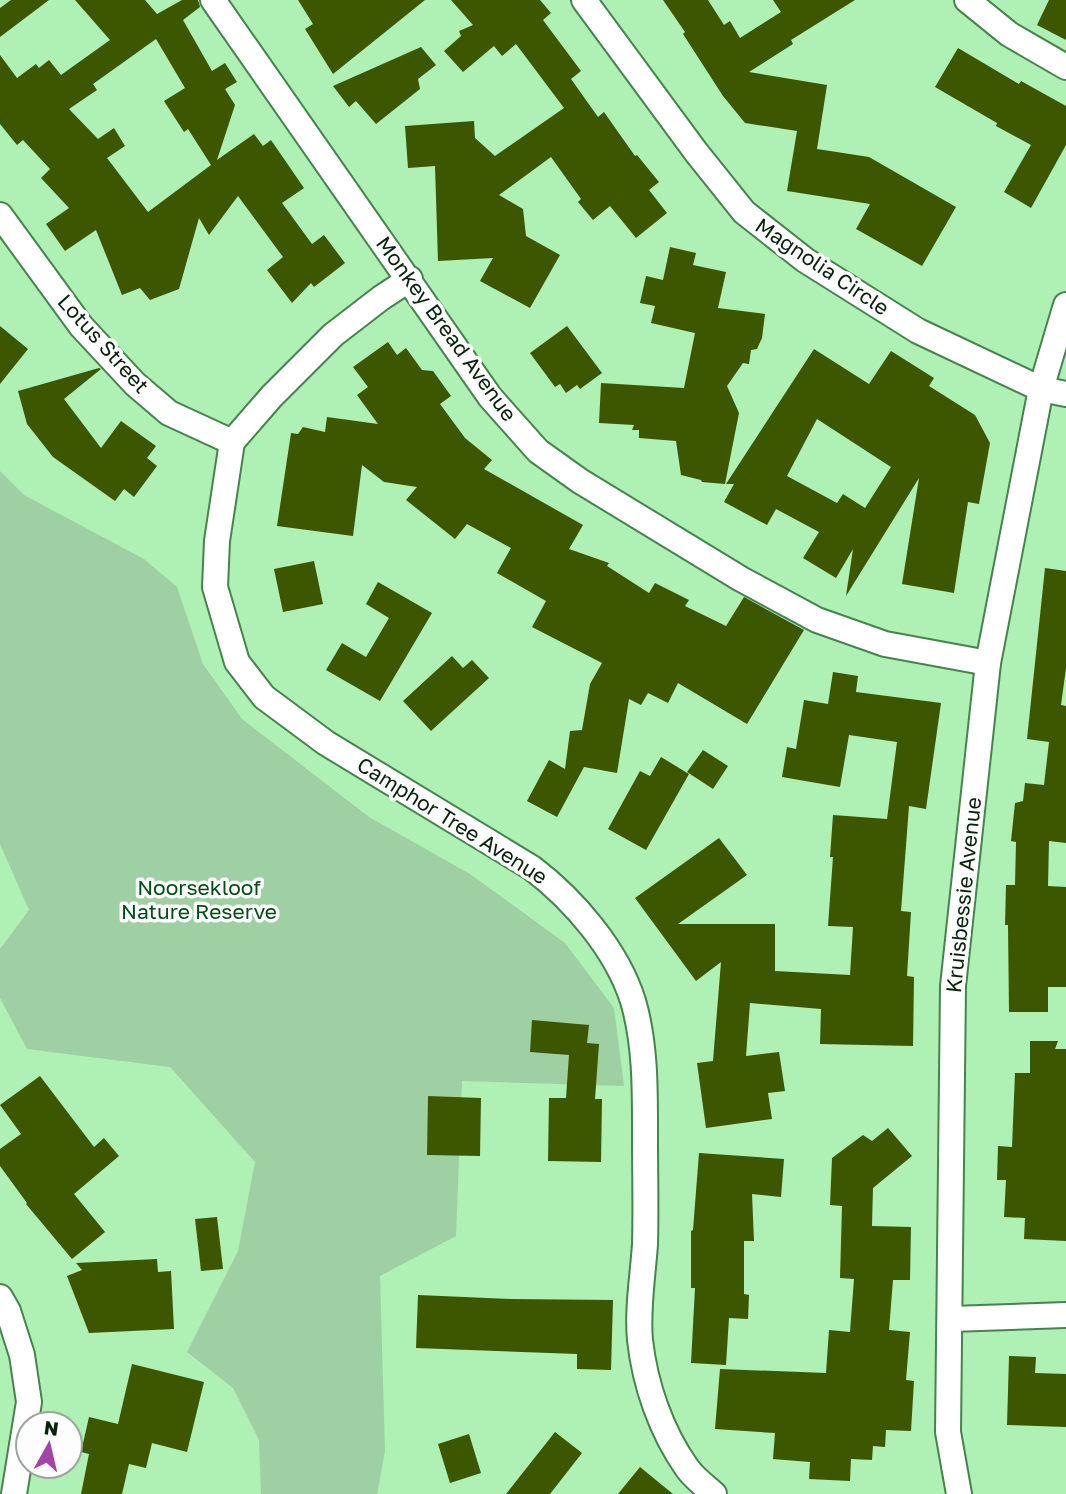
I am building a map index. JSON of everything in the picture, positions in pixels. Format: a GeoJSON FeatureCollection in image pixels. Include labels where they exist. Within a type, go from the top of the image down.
{"type":"FeatureCollection","features":[{"type":"Feature","properties":{"kind":"street","name":"Monkey Bread Avenue"},"geometry":{"type":"LineString","coordinates":[[213,0],[490,397],[538,451],[580,481],[741,579],[817,620],[885,644],[988,663]]}},
{"type":"Feature","properties":{"kind":"street","name":"Magnolia Circle"},"geometry":{"type":"LineString","coordinates":[[584,0],[695,152],[744,212],[806,260],[918,331],[1041,389],[1066,394]]}},
{"type":"Feature","properties":{"kind":"street"},"geometry":{"type":"LineString","coordinates":[[967,0],[1009,34],[1066,67]]}},
{"type":"Feature","properties":{"kind":"street","name":"Lotus Street"},"geometry":{"type":"LineString","coordinates":[[0,215],[81,326],[135,384],[169,412],[232,442]]}},
{"type":"Feature","properties":{"kind":"street"},"geometry":{"type":"LineString","coordinates":[[232,442],[272,396],[333,335],[410,279]]}},
{"type":"Feature","properties":{"kind":"street","name":"Kruisbessie Avenue"},"geometry":{"type":"LineString","coordinates":[[959,1494],[948,1432],[953,986],[988,663],[1041,389],[1066,305]]}},
{"type":"Feature","properties":{"kind":"street","name":"Camphor Tree Avenue"},"geometry":{"type":"LineString","coordinates":[[232,442],[217,541],[215,587],[237,662],[264,697],[326,743],[532,868],[556,887],[577,910],[616,962],[633,1001],[640,1036],[645,1098],[646,1223],[640,1338],[646,1378],[657,1413],[674,1446],[688,1469],[714,1494]]}},
{"type":"Feature","properties":{"kind":"street"},"geometry":{"type":"LineString","coordinates":[[0,1297],[8,1311],[22,1355],[29,1402],[14,1494]]}},
{"type":"Feature","properties":{"kind":"street"},"geometry":{"type":"LineString","coordinates":[[951,1319],[1066,1315]]}},
{"type":"Feature","properties":{"kind":"green space","name":"Noorsekloof Nature Reserve"},"geometry":{"type":"Polygon","coordinates":[[[0,471],[24,495],[144,559],[177,587],[203,664],[242,719],[369,817],[470,874],[565,943],[614,1008],[624,1086],[462,1081],[456,1236],[380,1276],[385,1451],[377,1494],[261,1494],[259,1440],[233,1388],[187,1352],[238,1251],[255,1162],[170,1067],[27,1049],[0,998],[0,949],[29,910],[0,844],[0,471]]]}},
{"type":"Feature","properties":{"kind":"building"},"geometry":{"type":"Polygon","coordinates":[[[11,0],[49,0],[0,37],[0,8],[11,0]]]}},
{"type":"Feature","properties":{"kind":"building"},"geometry":{"type":"Polygon","coordinates":[[[75,0],[145,0],[157,14],[182,0],[198,0],[200,7],[183,20],[212,71],[225,63],[237,82],[225,89],[235,105],[217,160],[254,134],[263,146],[271,140],[304,188],[282,203],[312,244],[324,235],[345,263],[314,287],[311,283],[292,303],[267,270],[283,257],[238,196],[209,235],[199,218],[179,289],[150,300],[140,288],[122,295],[96,230],[65,251],[46,224],[69,208],[41,178],[50,169],[23,140],[17,145],[0,124],[0,55],[17,78],[36,64],[39,68],[49,60],[61,75],[110,40],[75,0]],[[156,39],[93,84],[97,90],[69,109],[98,139],[114,128],[125,146],[107,158],[148,212],[211,165],[188,129],[184,132],[164,101],[185,88],[156,39]]]}},
{"type":"Feature","properties":{"kind":"building"},"geometry":{"type":"Polygon","coordinates":[[[298,0],[425,0],[333,74],[305,29],[313,24],[298,0]]]}},
{"type":"Feature","properties":{"kind":"building"},"geometry":{"type":"Polygon","coordinates":[[[451,0],[540,0],[551,13],[543,20],[581,71],[571,79],[598,117],[604,112],[635,156],[637,155],[659,182],[649,190],[667,213],[636,238],[610,206],[593,220],[578,202],[581,199],[551,157],[499,195],[523,209],[526,236],[560,255],[530,308],[480,281],[493,258],[438,261],[435,166],[408,168],[405,126],[474,121],[475,138],[495,156],[564,108],[516,44],[502,56],[494,46],[463,72],[444,51],[461,36],[459,31],[473,25],[451,0]]]}},
{"type":"Feature","properties":{"kind":"building"},"geometry":{"type":"Polygon","coordinates":[[[663,0],[708,0],[724,25],[730,21],[740,38],[781,12],[773,0],[855,0],[791,40],[793,44],[749,72],[827,85],[817,149],[869,157],[956,207],[922,266],[856,229],[870,204],[787,191],[797,131],[745,123],[723,96],[663,0]]]}},
{"type":"Feature","properties":{"kind":"building"},"geometry":{"type":"Polygon","coordinates":[[[1049,0],[1066,0],[1066,40],[1037,25],[1049,0]]]}},
{"type":"Feature","properties":{"kind":"building"},"geometry":{"type":"Polygon","coordinates":[[[421,47],[436,65],[418,79],[420,89],[376,124],[356,101],[349,107],[333,86],[421,47]]]}},
{"type":"Feature","properties":{"kind":"building"},"geometry":{"type":"Polygon","coordinates":[[[958,48],[1019,84],[1021,81],[1066,106],[1066,145],[1031,208],[1004,192],[1031,145],[935,87],[958,48]]]}},
{"type":"Feature","properties":{"kind":"building"},"geometry":{"type":"Polygon","coordinates":[[[670,247],[696,253],[693,265],[726,272],[718,308],[765,314],[762,338],[757,349],[751,350],[749,364],[743,363],[727,386],[739,413],[725,484],[702,482],[681,475],[676,441],[639,438],[639,430],[632,430],[634,425],[599,423],[601,383],[684,388],[695,333],[651,323],[655,306],[640,303],[646,276],[663,280],[670,247]]]}},
{"type":"Feature","properties":{"kind":"building"},"geometry":{"type":"Polygon","coordinates":[[[0,326],[28,349],[0,384],[0,326]]]}},
{"type":"Feature","properties":{"kind":"building"},"geometry":{"type":"Polygon","coordinates":[[[567,326],[602,373],[580,389],[577,385],[566,393],[560,384],[555,387],[530,353],[567,326]]]}},
{"type":"Feature","properties":{"kind":"building"},"geometry":{"type":"Polygon","coordinates":[[[388,342],[397,355],[406,348],[422,370],[433,371],[451,396],[440,404],[465,438],[492,460],[484,469],[583,525],[569,549],[609,563],[607,566],[649,593],[655,583],[689,600],[685,606],[726,626],[744,597],[804,630],[747,724],[678,683],[668,703],[648,693],[641,705],[629,699],[617,773],[584,767],[557,817],[527,801],[549,760],[565,769],[570,731],[582,730],[590,684],[602,663],[532,627],[546,601],[497,573],[511,548],[467,524],[455,539],[406,500],[417,487],[384,482],[362,465],[353,536],[277,526],[291,433],[298,434],[303,427],[325,432],[327,417],[378,424],[357,395],[368,387],[353,367],[388,342]]]}},
{"type":"Feature","properties":{"kind":"building"},"geometry":{"type":"Polygon","coordinates":[[[814,349],[869,384],[891,351],[934,378],[929,386],[975,415],[990,443],[979,504],[968,502],[954,593],[902,584],[919,478],[846,596],[853,549],[836,578],[803,558],[819,532],[776,509],[767,525],[724,502],[734,484],[726,484],[814,349]],[[817,419],[787,476],[837,503],[843,494],[865,508],[891,467],[817,419]]]}},
{"type":"Feature","properties":{"kind":"building"},"geometry":{"type":"Polygon","coordinates":[[[101,369],[64,399],[101,448],[121,421],[156,446],[147,458],[157,466],[134,497],[124,489],[115,501],[53,457],[27,424],[18,391],[101,369]]]}},
{"type":"Feature","properties":{"kind":"building"},"geometry":{"type":"Polygon","coordinates":[[[314,561],[323,604],[283,612],[274,569],[314,561]]]}},
{"type":"Feature","properties":{"kind":"building"},"geometry":{"type":"Polygon","coordinates":[[[1045,568],[1066,571],[1066,668],[1061,705],[1066,706],[1066,843],[1049,841],[1048,886],[1066,887],[1066,987],[1048,987],[1048,1012],[1009,1012],[1006,885],[1015,885],[1016,842],[1011,841],[1015,803],[1023,801],[1025,783],[1044,785],[1049,742],[1027,739],[1045,568]]]}},
{"type":"Feature","properties":{"kind":"building"},"geometry":{"type":"Polygon","coordinates":[[[378,582],[432,613],[380,701],[326,670],[342,643],[366,657],[389,618],[366,604],[378,582]]]}},
{"type":"Feature","properties":{"kind":"building"},"geometry":{"type":"Polygon","coordinates":[[[452,656],[463,668],[472,660],[489,678],[431,731],[403,701],[452,656]]]}},
{"type":"Feature","properties":{"kind":"building"},"geometry":{"type":"Polygon","coordinates":[[[833,672],[858,676],[856,692],[941,703],[926,809],[909,806],[901,911],[911,912],[907,976],[914,977],[913,1046],[820,1044],[821,1009],[750,1003],[746,1056],[779,1052],[785,1091],[768,1093],[772,1119],[706,1128],[697,1063],[713,1061],[721,962],[696,981],[635,898],[719,838],[747,875],[678,924],[775,924],[775,971],[850,975],[853,927],[828,926],[833,815],[887,819],[897,742],[849,735],[840,787],[782,777],[787,747],[796,749],[804,700],[828,704],[833,672]]]}},
{"type":"Feature","properties":{"kind":"building"},"geometry":{"type":"Polygon","coordinates":[[[703,750],[728,766],[713,789],[687,772],[703,750]]]}},
{"type":"Feature","properties":{"kind":"building"},"geometry":{"type":"Polygon","coordinates":[[[661,757],[689,774],[646,850],[608,829],[640,771],[650,776],[661,757]]]}},
{"type":"Feature","properties":{"kind":"building"},"geometry":{"type":"Polygon","coordinates":[[[532,1020],[589,1025],[587,1043],[599,1044],[595,1099],[602,1099],[601,1162],[548,1161],[549,1098],[566,1098],[569,1055],[530,1052],[532,1020]]]}},
{"type":"Feature","properties":{"kind":"building"},"geometry":{"type":"Polygon","coordinates":[[[1030,1041],[1058,1041],[1055,1049],[1066,1049],[1066,1241],[1024,1239],[1025,1218],[1004,1217],[1006,1180],[997,1180],[998,1146],[1012,1147],[1015,1073],[1030,1073],[1030,1041]]]}},
{"type":"Feature","properties":{"kind":"building"},"geometry":{"type":"Polygon","coordinates":[[[40,1076],[94,1147],[104,1138],[119,1156],[74,1194],[105,1232],[72,1259],[26,1204],[0,1166],[0,1149],[21,1134],[0,1105],[40,1076]]]}},
{"type":"Feature","properties":{"kind":"building"},"geometry":{"type":"Polygon","coordinates":[[[428,1096],[481,1098],[480,1156],[427,1155],[428,1096]]]}},
{"type":"Feature","properties":{"kind":"building"},"geometry":{"type":"Polygon","coordinates":[[[888,1128],[912,1156],[873,1188],[872,1226],[911,1227],[910,1280],[893,1280],[889,1330],[910,1332],[906,1380],[914,1381],[911,1431],[886,1430],[885,1447],[873,1446],[872,1460],[851,1459],[850,1481],[809,1479],[810,1462],[773,1459],[775,1433],[715,1429],[720,1369],[826,1373],[829,1330],[850,1332],[854,1279],[840,1278],[842,1206],[830,1205],[832,1158],[863,1135],[872,1141],[888,1128]]]}},
{"type":"Feature","properties":{"kind":"building"},"geometry":{"type":"Polygon","coordinates":[[[699,1153],[784,1159],[781,1197],[752,1194],[754,1241],[744,1241],[744,1294],[749,1295],[748,1319],[729,1318],[726,1365],[691,1363],[695,1288],[691,1288],[691,1231],[699,1153]]]}},
{"type":"Feature","properties":{"kind":"building"},"geometry":{"type":"Polygon","coordinates":[[[217,1217],[223,1269],[201,1271],[195,1219],[217,1217]]]}},
{"type":"Feature","properties":{"kind":"building"},"geometry":{"type":"Polygon","coordinates":[[[157,1259],[158,1272],[171,1271],[174,1329],[89,1333],[67,1276],[82,1270],[76,1263],[157,1259]]]}},
{"type":"Feature","properties":{"kind":"building"},"geometry":{"type":"Polygon","coordinates":[[[418,1295],[613,1300],[611,1370],[577,1369],[577,1354],[416,1348],[418,1295]]]}},
{"type":"Feature","properties":{"kind":"building"},"geometry":{"type":"Polygon","coordinates":[[[1009,1356],[1036,1357],[1035,1373],[1066,1374],[1066,1427],[1007,1425],[1009,1356]]]}},
{"type":"Feature","properties":{"kind":"building"},"geometry":{"type":"Polygon","coordinates":[[[132,1364],[204,1382],[187,1452],[152,1443],[146,1468],[129,1464],[122,1494],[81,1494],[89,1454],[84,1453],[84,1439],[89,1417],[118,1424],[132,1364]]]}},
{"type":"Feature","properties":{"kind":"building"},"geometry":{"type":"Polygon","coordinates":[[[555,1432],[582,1453],[550,1494],[506,1494],[555,1432]]]}},
{"type":"Feature","properties":{"kind":"building"},"geometry":{"type":"Polygon","coordinates":[[[469,1434],[481,1473],[450,1483],[438,1444],[469,1434]]]}},
{"type":"Feature","properties":{"kind":"building"},"geometry":{"type":"Polygon","coordinates":[[[640,1467],[673,1494],[618,1494],[640,1467]]]}}]}
